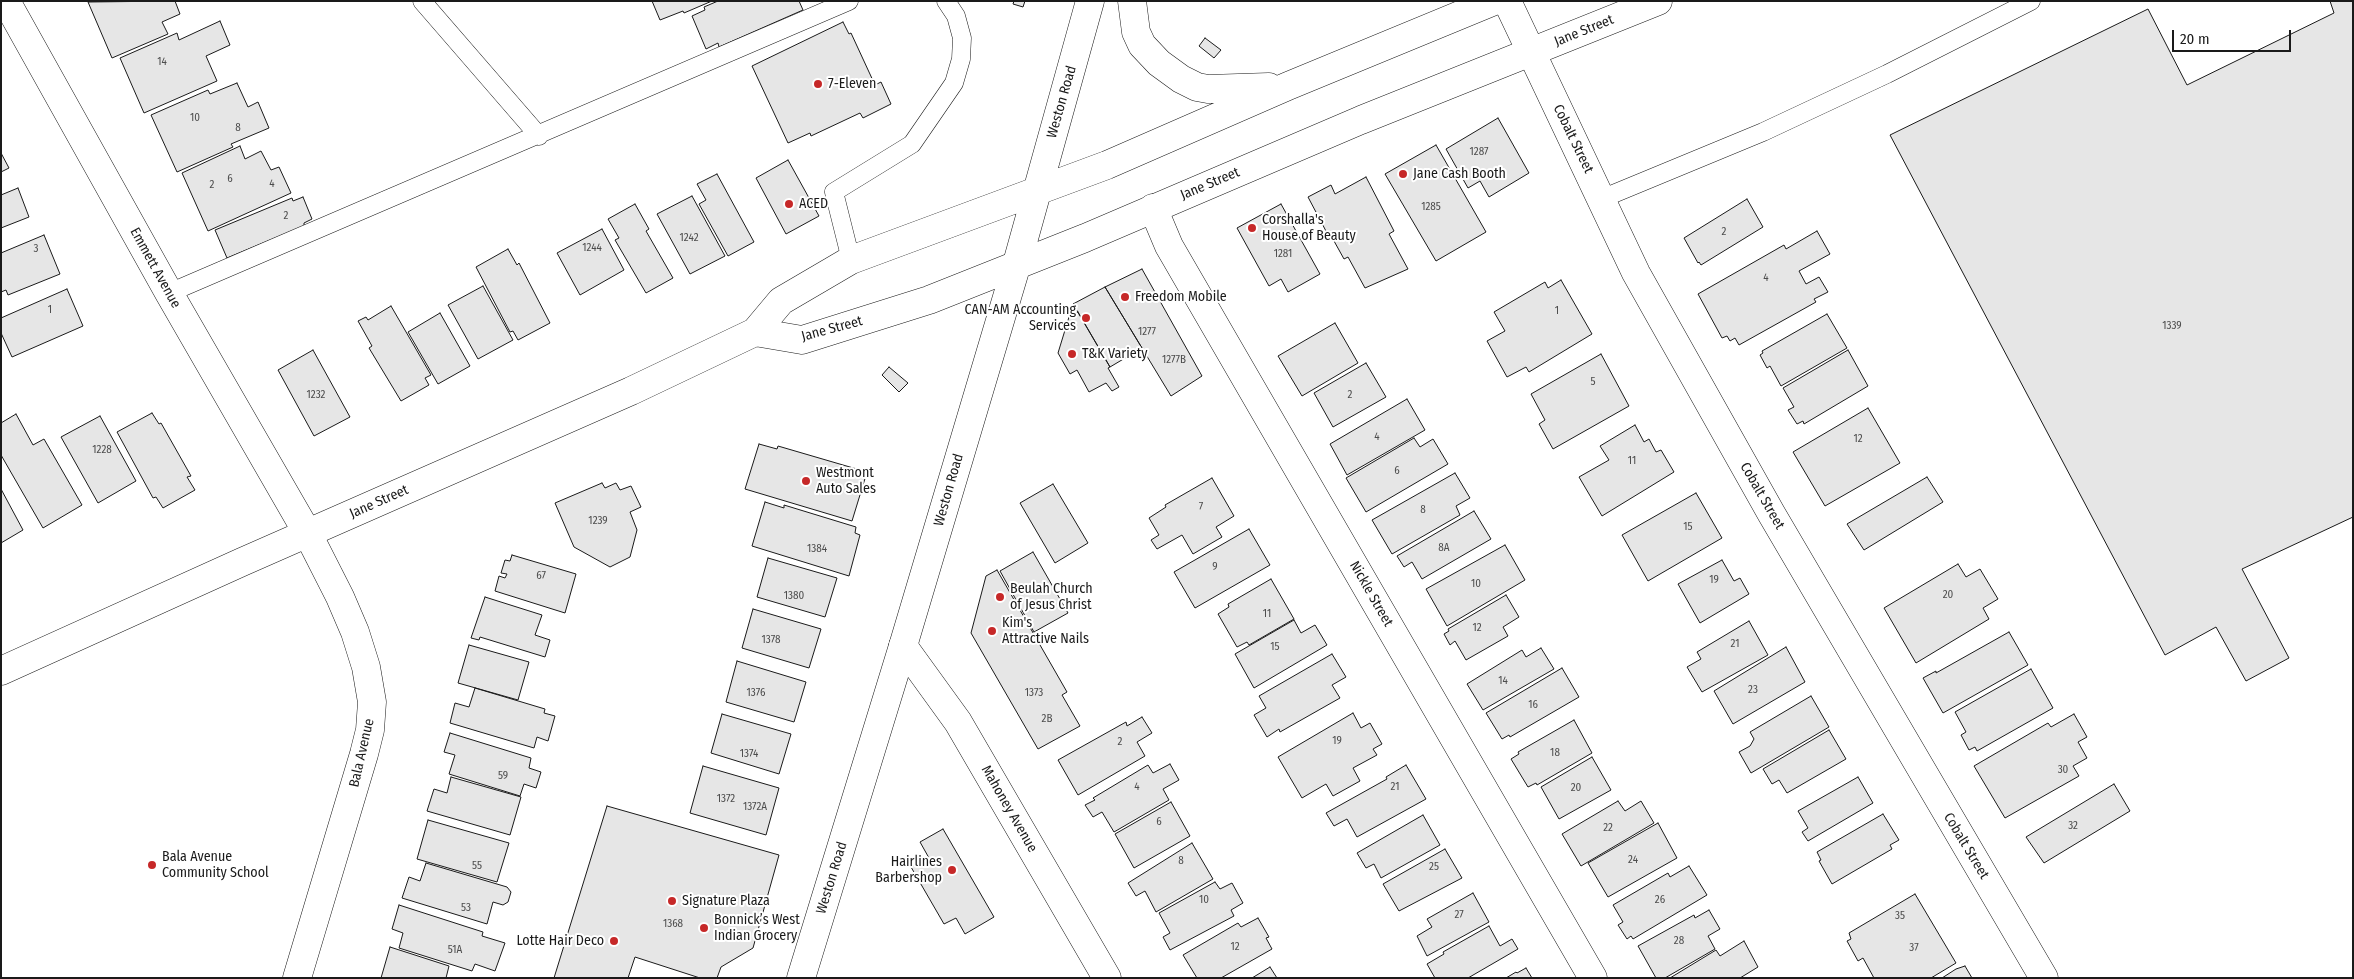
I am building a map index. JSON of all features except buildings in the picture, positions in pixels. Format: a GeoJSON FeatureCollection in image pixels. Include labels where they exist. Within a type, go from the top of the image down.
{"type":"FeatureCollection","features":[{"type":"Feature","properties":{"kind":"main road","name":"Emmett Avenue"},"geometry":{"type":"LineString","coordinates":[[6,1],[169,293],[308,534]]}},
{"type":"Feature","properties":{"kind":"main road","name":"Weston Road"},"geometry":{"type":"LineString","coordinates":[[801,978],[903,646],[1016,267],[1090,1]]}},
{"type":"Feature","properties":{"kind":"main road"},"geometry":{"type":"LineString","coordinates":[[1132,1],[1136,32],[1142,45],[1159,63],[1181,79],[1208,90],[1288,86]]}},
{"type":"Feature","properties":{"kind":"main road","name":"Jane Street"},"geometry":{"type":"LineString","coordinates":[[1,671],[631,391],[755,332],[781,301],[851,260],[1037,193],[1107,165],[1288,86],[1494,1]]}},
{"type":"Feature","properties":{"kind":"main road","name":"Cobalt Street"},"geometry":{"type":"LineString","coordinates":[[1507,1],[1636,273],[1767,504],[2044,978]]}},
{"type":"Feature","properties":{"kind":"main road","name":"Jane Street"},"geometry":{"type":"LineString","coordinates":[[755,332],[802,340],[929,300],[1016,267],[1360,120],[1532,53],[1658,1]]}},
{"type":"Feature","properties":{"kind":"main road","name":"Nickle Street"},"geometry":{"type":"LineString","coordinates":[[1153,208],[1169,246],[1593,978]]}},
{"type":"Feature","properties":{"kind":"main road","name":"Bala Avenue"},"geometry":{"type":"LineString","coordinates":[[297,978],[364,754],[370,730],[372,702],[366,667],[355,632],[340,597],[308,534]]}},
{"type":"Feature","properties":{"kind":"main road","name":"Mahoney Avenue"},"geometry":{"type":"LineString","coordinates":[[903,646],[958,722],[1107,978]]}},
{"type":"Feature","properties":{"kind":"lane"},"geometry":{"type":"LineString","coordinates":[[422,1],[539,136]]}},
{"type":"Feature","properties":{"kind":"lane"},"geometry":{"type":"LineString","coordinates":[[169,293],[539,136],[849,1]]}},
{"type":"Feature","properties":{"kind":"lane"},"geometry":{"type":"LineString","coordinates":[[851,260],[834,192],[912,144],[954,83],[961,59],[962,38],[956,16],[946,1]]}},
{"type":"Feature","properties":{"kind":"lane"},"geometry":{"type":"LineString","coordinates":[[1601,198],[1781,124],[1887,74],[2031,1]]}},
{"type":"Feature","properties":{"kind":"place","name":"7-Eleven"},"geometry":{"type":"Point","coordinates":[818,84]}},
{"type":"Feature","properties":{"kind":"place","name":"Jane Cash Booth"},"geometry":{"type":"Point","coordinates":[1403,174]}},
{"type":"Feature","properties":{"kind":"place","name":"ACED"},"geometry":{"type":"Point","coordinates":[789,204]}},
{"type":"Feature","properties":{"kind":"place","name":"Corshalla's House of Beauty"},"geometry":{"type":"Point","coordinates":[1252,228]}},
{"type":"Feature","properties":{"kind":"place","name":"Freedom Mobile"},"geometry":{"type":"Point","coordinates":[1125,297]}},
{"type":"Feature","properties":{"kind":"place","name":"CAN-AM Accounting Services"},"geometry":{"type":"Point","coordinates":[1086,318]}},
{"type":"Feature","properties":{"kind":"place","name":"T&K Variety"},"geometry":{"type":"Point","coordinates":[1072,354]}},
{"type":"Feature","properties":{"kind":"place","name":"Westmont Auto Sales"},"geometry":{"type":"Point","coordinates":[806,481]}},
{"type":"Feature","properties":{"kind":"place","name":"Beulah Church of Jesus Christ"},"geometry":{"type":"Point","coordinates":[1000,597]}},
{"type":"Feature","properties":{"kind":"place","name":"Kim's Attractive Nails"},"geometry":{"type":"Point","coordinates":[992,631]}},
{"type":"Feature","properties":{"kind":"place","name":"Bala Avenue Community School"},"geometry":{"type":"Point","coordinates":[152,865]}},
{"type":"Feature","properties":{"kind":"place","name":"Hairlines Barbershop"},"geometry":{"type":"Point","coordinates":[952,870]}},
{"type":"Feature","properties":{"kind":"place","name":"Signature Plaza"},"geometry":{"type":"Point","coordinates":[672,901]}},
{"type":"Feature","properties":{"kind":"place","name":"Bonnick’s West Indian Grocery"},"geometry":{"type":"Point","coordinates":[704,928]}},
{"type":"Feature","properties":{"kind":"place","name":"Lotte Hair Deco"},"geometry":{"type":"Point","coordinates":[614,941]}}]}
